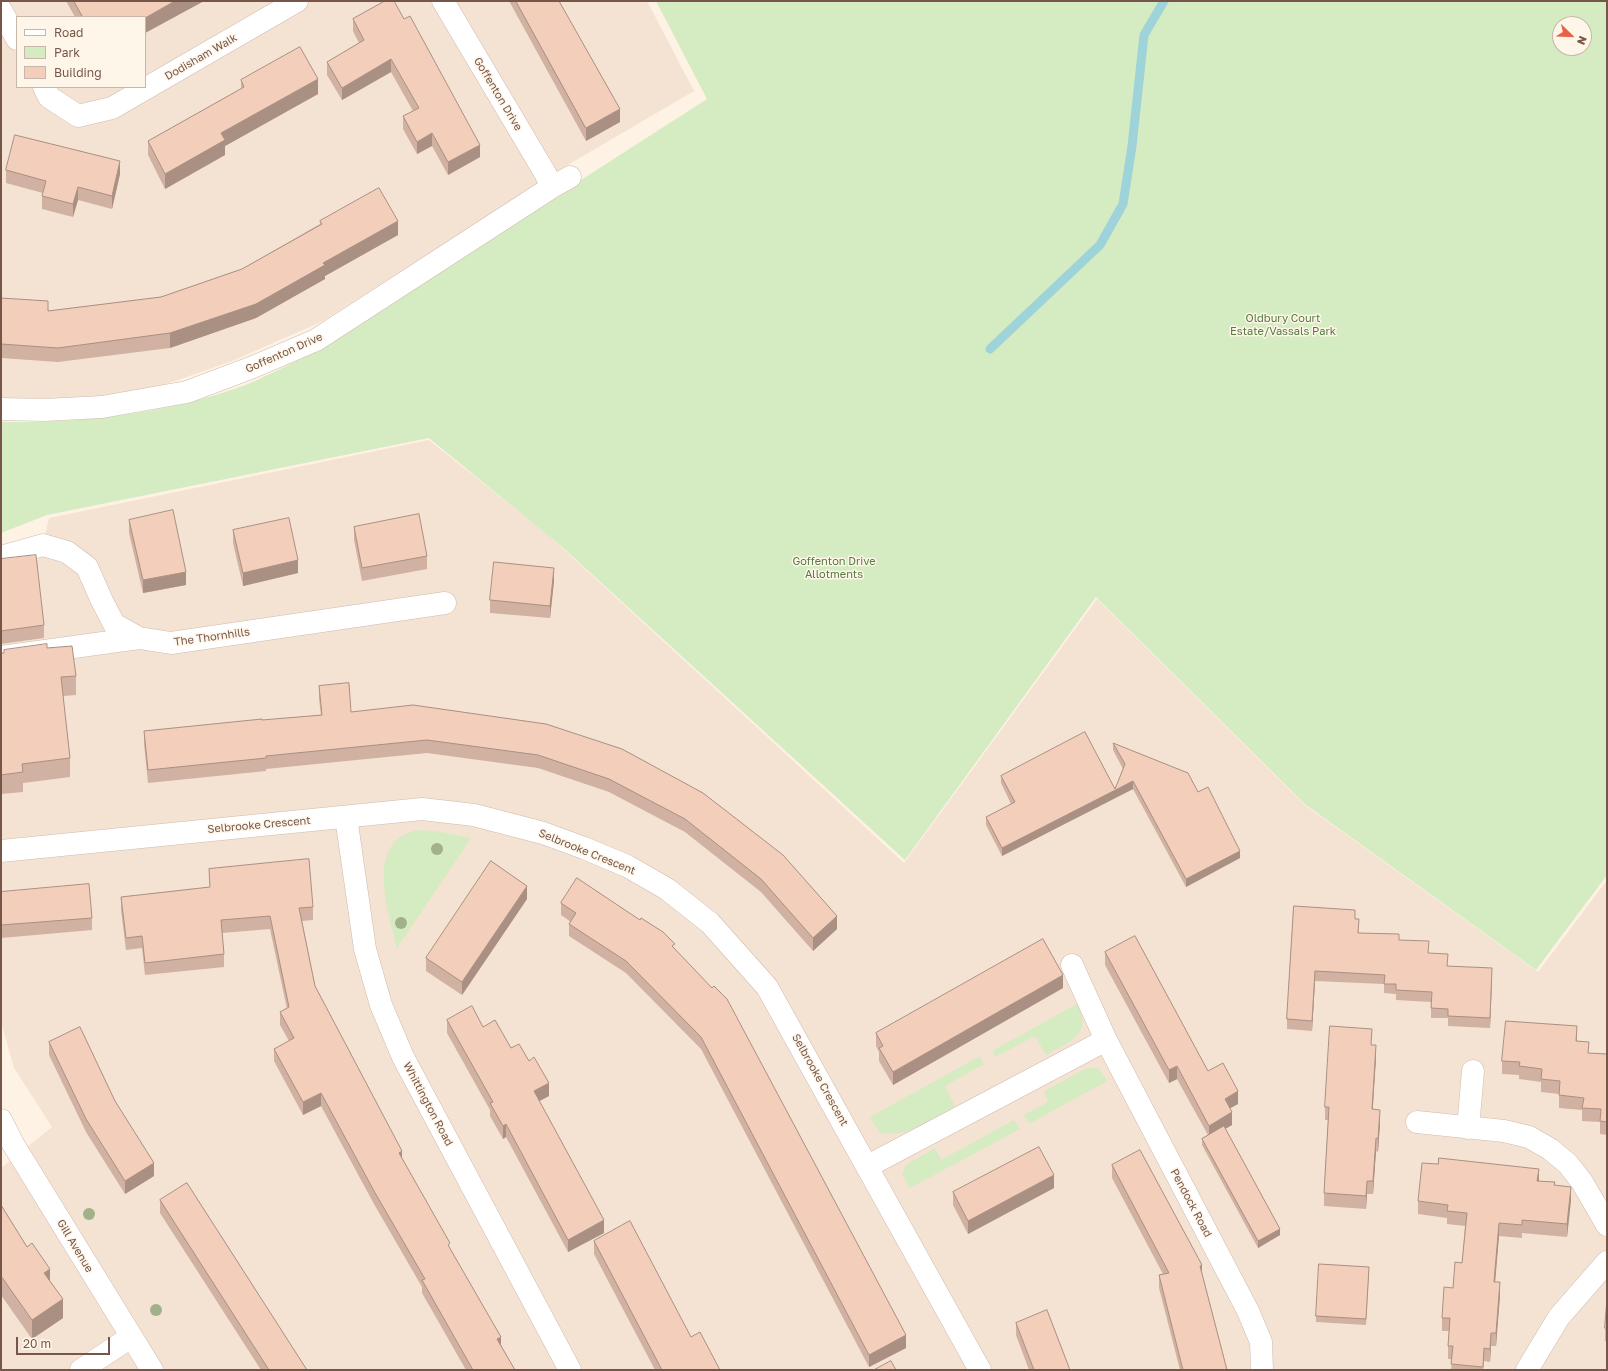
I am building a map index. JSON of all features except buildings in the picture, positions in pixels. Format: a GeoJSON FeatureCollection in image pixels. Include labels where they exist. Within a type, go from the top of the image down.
{"type":"FeatureCollection","features":[{"type":"Feature","properties":{"kind":"street","name":"Dodisham Walk"},"geometry":{"type":"LineString","coordinates":[[44,88],[49,97],[78,116],[112,108],[297,1]]}},
{"type":"Feature","properties":{"kind":"street","name":"Goffenton Drive"},"geometry":{"type":"LineString","coordinates":[[1,409],[44,410],[102,407],[188,392],[253,367],[316,340],[561,182],[545,173],[443,1]]}},
{"type":"Feature","properties":{"kind":"street"},"geometry":{"type":"LineString","coordinates":[[1,10],[16,37]]}},
{"type":"Feature","properties":{"kind":"street","name":"The Thornhills"},"geometry":{"type":"LineString","coordinates":[[1,557],[43,545],[67,552],[87,567],[114,624],[138,638],[171,643],[445,603]]}},
{"type":"Feature","properties":{"kind":"street"},"geometry":{"type":"LineString","coordinates":[[1,657],[138,638]]}},
{"type":"Feature","properties":{"kind":"street","name":"Selbrooke Crescent"},"geometry":{"type":"LineString","coordinates":[[1,851],[105,839],[422,809],[474,815],[543,832],[627,866],[666,889],[710,923],[767,987],[868,1166],[980,1370]]}},
{"type":"Feature","properties":{"kind":"street","name":"Whittington Road"},"geometry":{"type":"LineString","coordinates":[[346,817],[365,949],[381,1005],[403,1057],[570,1370]]}},
{"type":"Feature","properties":{"kind":"street","name":"Pendock Road"},"geometry":{"type":"LineString","coordinates":[[1072,965],[1106,1040],[1248,1311],[1261,1342],[1262,1370]]}},
{"type":"Feature","properties":{"kind":"street"},"geometry":{"type":"LineString","coordinates":[[868,1166],[1106,1040]]}},
{"type":"Feature","properties":{"kind":"street"},"geometry":{"type":"LineString","coordinates":[[1468,1128],[1473,1071]]}},
{"type":"Feature","properties":{"kind":"street","name":"Gill Avenue"},"geometry":{"type":"LineString","coordinates":[[1,1120],[13,1144],[152,1370]]}},
{"type":"Feature","properties":{"kind":"street"},"geometry":{"type":"LineString","coordinates":[[1417,1122],[1504,1131],[1529,1137],[1550,1149],[1568,1164],[1582,1182],[1607,1225]]}},
{"type":"Feature","properties":{"kind":"street"},"geometry":{"type":"LineString","coordinates":[[1527,1370],[1559,1317],[1607,1262]]}},
{"type":"Feature","properties":{"kind":"street"},"geometry":{"type":"LineString","coordinates":[[81,1370],[131,1337]]}},
{"type":"Feature","properties":{"kind":"shaded area"},"geometry":{"type":"Polygon","coordinates":[[[1,1],[647,1],[694,91],[566,166],[321,322],[232,361],[158,387],[88,398],[1,398],[1,1]]]}},
{"type":"Feature","properties":{"kind":"shaded area"},"geometry":{"type":"Polygon","coordinates":[[[429,440],[547,534],[904,863],[1097,599],[1306,806],[1538,972],[1607,880],[1607,1370],[1,1370],[1,1168],[52,1127],[14,1068],[1,1022],[1,570],[39,559],[49,518],[429,440]]]}},
{"type":"Feature","properties":{"kind":"green space","name":"Oldbury Court Estate/Vassals Park"},"geometry":{"type":"Polygon","coordinates":[[[656,1],[1607,1],[1607,875],[1536,970],[1306,805],[1096,597],[905,860],[561,546],[429,438],[47,515],[1,533],[1,422],[62,421],[124,415],[184,404],[243,386],[309,355],[707,99],[656,1]]]}},
{"type":"Feature","properties":{"kind":"green space"},"geometry":{"type":"Polygon","coordinates":[[[418,830],[436,831],[471,838],[397,948],[384,888],[386,857],[392,845],[403,835],[418,830]]]}},
{"type":"Feature","properties":{"kind":"green space"},"geometry":{"type":"Polygon","coordinates":[[[1077,1004],[1081,1014],[1082,1023],[1080,1030],[1070,1042],[1046,1055],[1035,1036],[995,1057],[992,1051],[1077,1004]]]}},
{"type":"Feature","properties":{"kind":"green space"},"geometry":{"type":"Polygon","coordinates":[[[980,1056],[984,1064],[945,1086],[955,1106],[928,1122],[909,1130],[889,1134],[879,1132],[870,1117],[980,1056]]]}},
{"type":"Feature","properties":{"kind":"green space"},"geometry":{"type":"Polygon","coordinates":[[[1093,1067],[1099,1069],[1107,1081],[1029,1124],[1024,1115],[1048,1102],[1044,1091],[1085,1069],[1093,1067]]]}},
{"type":"Feature","properties":{"kind":"green space"},"geometry":{"type":"Polygon","coordinates":[[[1014,1120],[1020,1129],[910,1188],[902,1174],[906,1165],[935,1148],[941,1160],[1014,1120]]]}},
{"type":"Feature","properties":{"kind":"waterway"},"geometry":{"type":"LineString","coordinates":[[990,349],[1100,245],[1123,204],[1132,146],[1144,35],[1164,1]]}},
{"type":"Feature","properties":{"kind":"park label","name":"Goffenton Drive Allotments"},"geometry":{"type":"Point","coordinates":[834,568]}}]}
